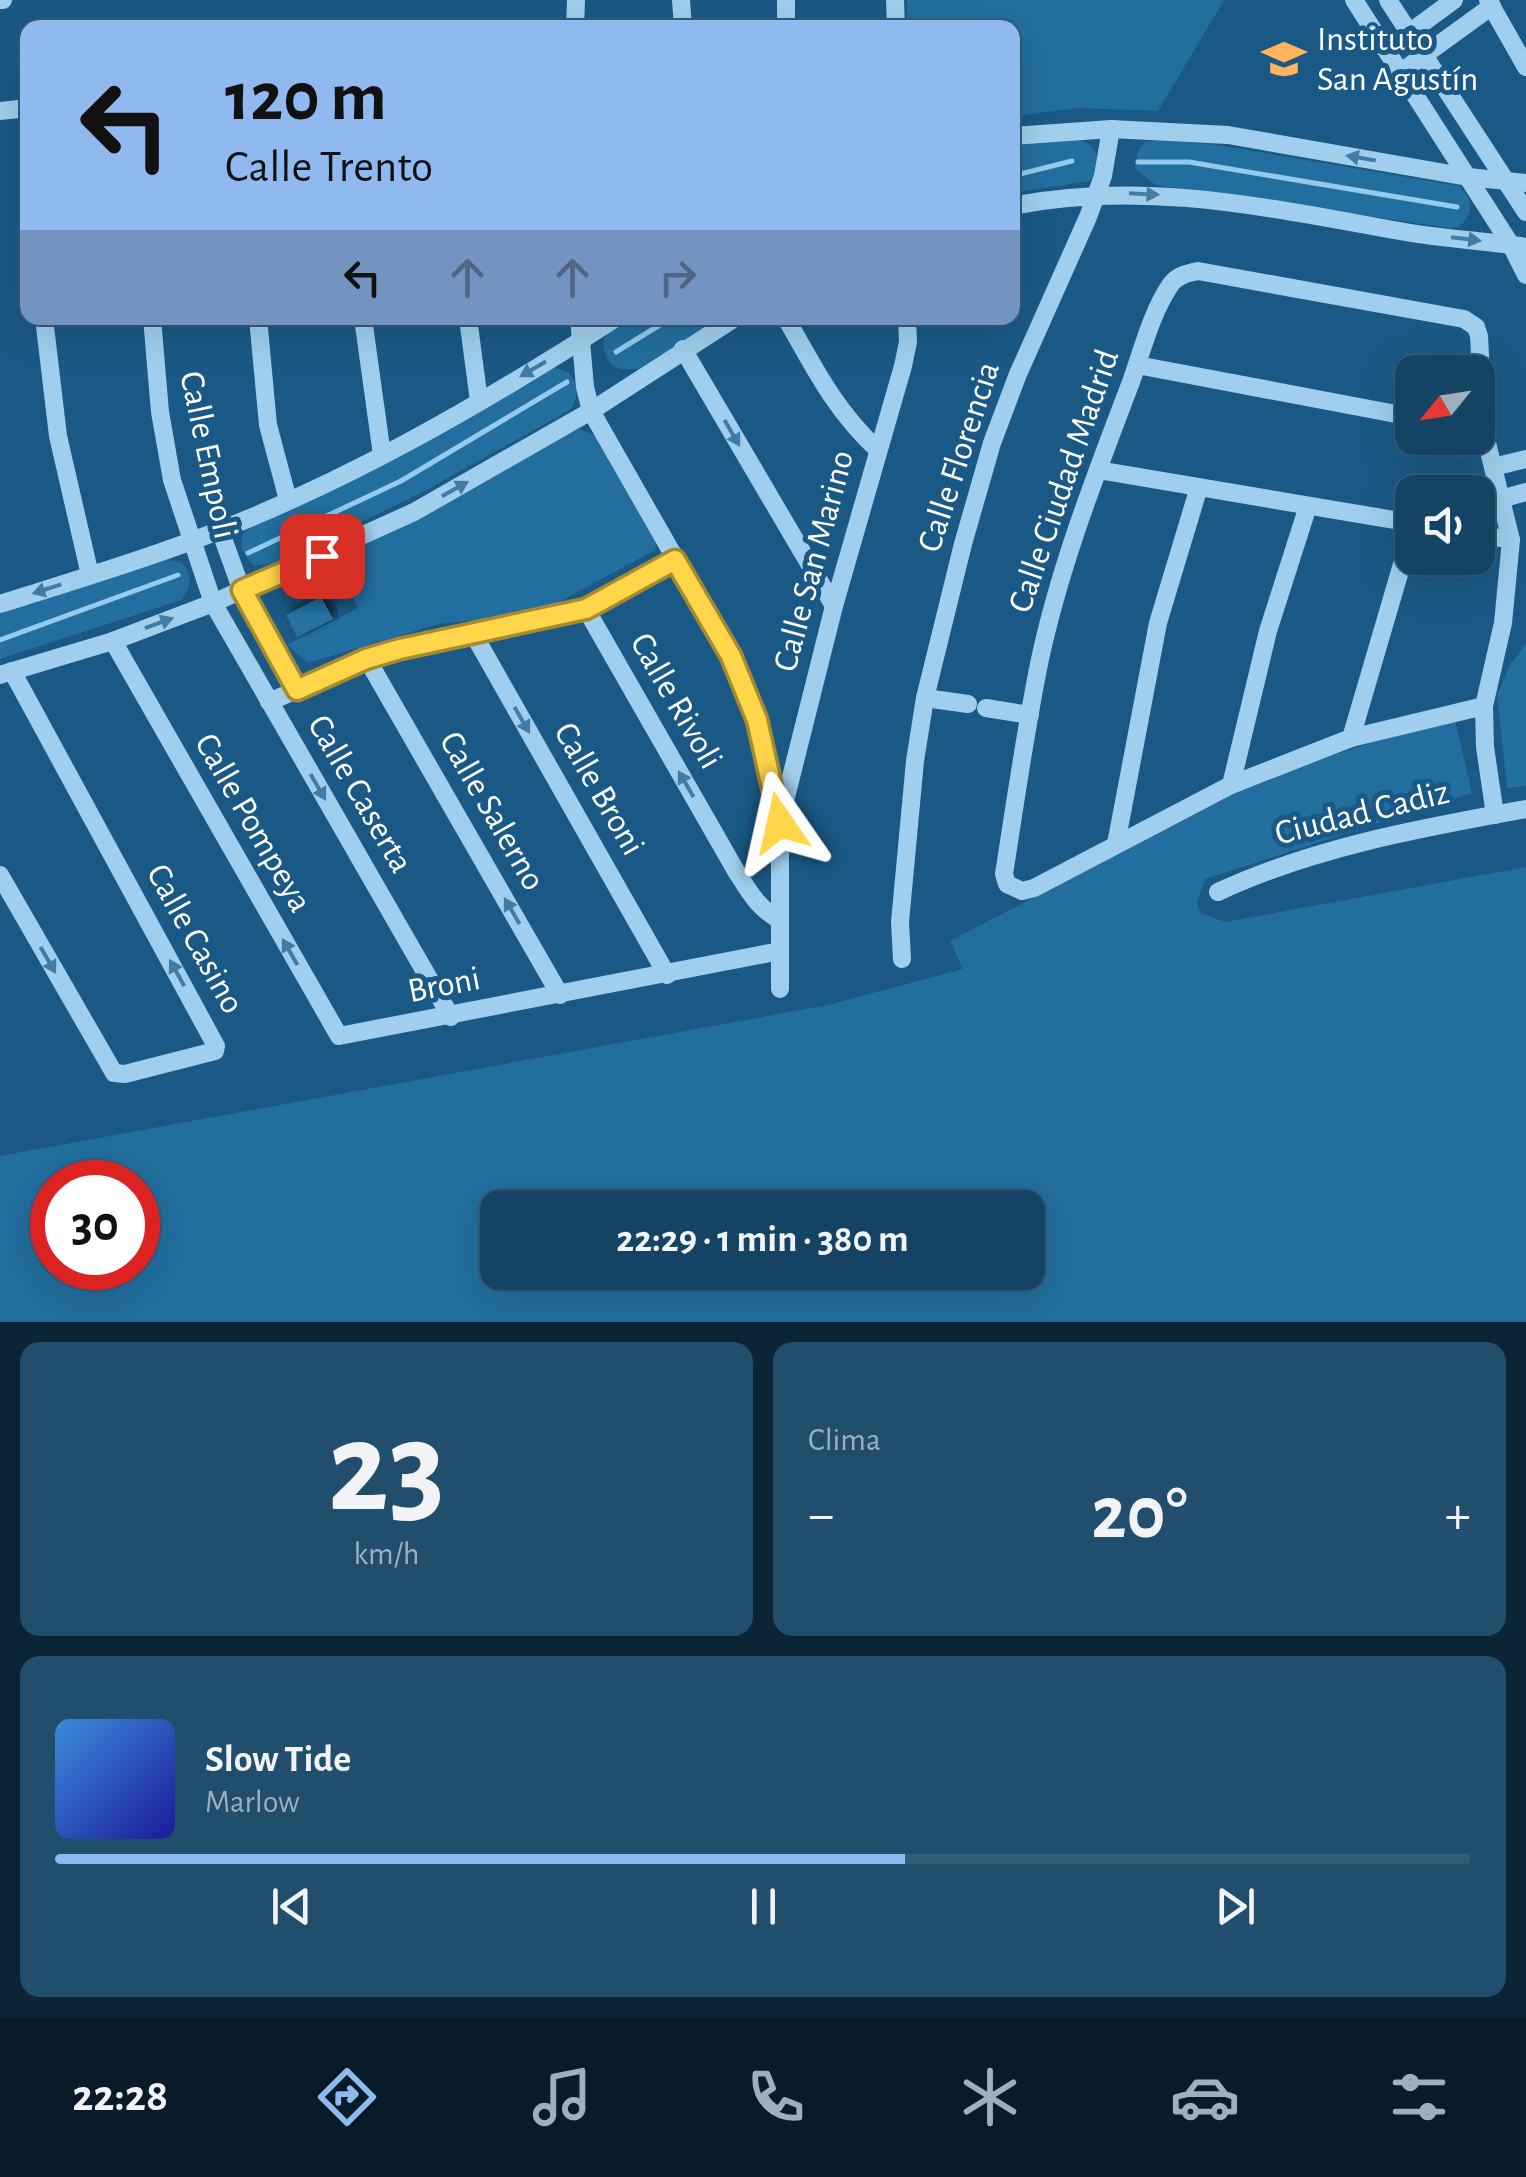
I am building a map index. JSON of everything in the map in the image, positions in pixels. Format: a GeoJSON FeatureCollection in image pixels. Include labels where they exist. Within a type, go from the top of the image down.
{"type":"FeatureCollection","features":[{"type":"Feature","properties":{"kind":"street"},"geometry":{"type":"LineString","coordinates":[[1354,0],[1468,177],[1519,246],[1526,275]]}},
{"type":"Feature","properties":{"kind":"street"},"geometry":{"type":"LineString","coordinates":[[1388,0],[1517,183],[1526,212]]}},
{"type":"Feature","properties":{"kind":"street"},"geometry":{"type":"LineString","coordinates":[[1386,50],[1454,0]]}},
{"type":"Feature","properties":{"kind":"street"},"geometry":{"type":"LineString","coordinates":[[1401,72],[1490,3],[1519,41],[1526,67]]}},
{"type":"Feature","properties":{"kind":"street"},"geometry":{"type":"LineString","coordinates":[[1020,135],[1111,129],[1228,135],[1517,183]]}},
{"type":"Feature","properties":{"kind":"street","name":"Calle Florencia"},"geometry":{"type":"LineString","coordinates":[[902,958],[900,922],[915,761],[925,698],[962,544],[992,443],[1018,374],[1097,194],[1111,129]]}},
{"type":"Feature","properties":{"kind":"street"},"geometry":{"type":"LineString","coordinates":[[1020,205],[1097,194],[1151,194],[1230,202],[1418,234],[1519,246]]}},
{"type":"Feature","properties":{"kind":"street","name":"Calle Ciudad Madrid"},"geometry":{"type":"LineString","coordinates":[[1480,355],[1476,327],[1464,320],[1198,271],[1176,278],[1137,365],[1060,583],[1030,715],[1004,874],[1007,884],[1022,891],[1034,888],[1231,785],[1351,738],[1484,706]]}},
{"type":"Feature","properties":{"kind":"street"},"geometry":{"type":"LineString","coordinates":[[45,325],[58,436],[90,575]]}},
{"type":"Feature","properties":{"kind":"street","name":"Calle Empoli"},"geometry":{"type":"LineString","coordinates":[[153,325],[160,412],[172,480],[212,603]]}},
{"type":"Feature","properties":{"kind":"street","name":"Calle Empoli"},"geometry":{"type":"LineString","coordinates":[[259,325],[268,425],[288,500]]}},
{"type":"Feature","properties":{"kind":"street"},"geometry":{"type":"LineString","coordinates":[[364,325],[382,455]]}},
{"type":"Feature","properties":{"kind":"street"},"geometry":{"type":"LineString","coordinates":[[469,325],[479,400]]}},
{"type":"Feature","properties":{"kind":"street"},"geometry":{"type":"LineString","coordinates":[[579,325],[591,411],[731,656],[757,720],[780,823],[780,989]]}},
{"type":"Feature","properties":{"kind":"street"},"geometry":{"type":"LineString","coordinates":[[0,604],[190,542],[288,500],[382,455],[605,325]]}},
{"type":"Feature","properties":{"kind":"street"},"geometry":{"type":"LineString","coordinates":[[6,673],[212,603],[414,512],[591,411],[724,325]]}},
{"type":"Feature","properties":{"kind":"street"},"geometry":{"type":"LineString","coordinates":[[790,325],[828,394],[850,424],[878,450]]}},
{"type":"Feature","properties":{"kind":"street","name":"Calle San Marino"},"geometry":{"type":"LineString","coordinates":[[780,823],[834,606],[908,342],[907,325]]}},
{"type":"Feature","properties":{"kind":"street"},"geometry":{"type":"LineString","coordinates":[[682,349],[834,606]]}},
{"type":"Feature","properties":{"kind":"street"},"geometry":{"type":"LineString","coordinates":[[1137,365],[1395,414]]}},
{"type":"Feature","properties":{"kind":"street","name":"Calle Ciudad Madrid"},"geometry":{"type":"LineString","coordinates":[[1490,455],[1512,540],[1503,623],[1484,706],[1485,747],[1496,815]]}},
{"type":"Feature","properties":{"kind":"street"},"geometry":{"type":"LineString","coordinates":[[1494,468],[1526,460]]}},
{"type":"Feature","properties":{"kind":"street"},"geometry":{"type":"LineString","coordinates":[[1098,470],[1395,523]]}},
{"type":"Feature","properties":{"kind":"street"},"geometry":{"type":"LineString","coordinates":[[1116,844],[1158,623],[1199,486]]}},
{"type":"Feature","properties":{"kind":"street"},"geometry":{"type":"LineString","coordinates":[[1501,499],[1526,492]]}},
{"type":"Feature","properties":{"kind":"street"},"geometry":{"type":"LineString","coordinates":[[1231,785],[1268,631],[1308,506]]}},
{"type":"Feature","properties":{"kind":"street","name":"Calle Caserta"},"geometry":{"type":"LineString","coordinates":[[220,530],[242,590],[297,690]]}},
{"type":"Feature","properties":{"kind":"street"},"geometry":{"type":"LineString","coordinates":[[1495,537],[1512,540]]}},
{"type":"Feature","properties":{"kind":"street"},"geometry":{"type":"LineString","coordinates":[[269,702],[366,659],[400,649],[586,609],[675,560]]}},
{"type":"Feature","properties":{"kind":"street"},"geometry":{"type":"LineString","coordinates":[[1351,738],[1398,575]]}},
{"type":"Feature","properties":{"kind":"street","name":"Calle Caserta"},"geometry":{"type":"LineString","coordinates":[[212,603],[450,1016]]}},
{"type":"Feature","properties":{"kind":"street","name":"Calle Rivoli"},"geometry":{"type":"LineString","coordinates":[[586,609],[736,872],[756,902],[780,920]]}},
{"type":"Feature","properties":{"kind":"street","name":"Calle Broni"},"geometry":{"type":"LineString","coordinates":[[474,635],[667,975]]}},
{"type":"Feature","properties":{"kind":"street","name":"Calle Pompeya"},"geometry":{"type":"LineString","coordinates":[[112,640],[339,1036]]}},
{"type":"Feature","properties":{"kind":"street","name":"Calle Salerno"},"geometry":{"type":"LineString","coordinates":[[366,659],[560,996]]}},
{"type":"Feature","properties":{"kind":"street","name":"Calle Casino"},"geometry":{"type":"LineString","coordinates":[[0,875],[114,1073],[126,1074],[216,1051],[6,673]]}},
{"type":"Feature","properties":{"kind":"street"},"geometry":{"type":"LineString","coordinates":[[925,698],[1030,715]]}},
{"type":"Feature","properties":{"kind":"street","name":"Ciudad Cadiz"},"geometry":{"type":"LineString","coordinates":[[1218,892],[1272,868],[1348,847],[1414,830],[1526,810]]}},
{"type":"Feature","properties":{"kind":"street"},"geometry":{"type":"LineString","coordinates":[[560,996],[780,951]]}},
{"type":"Feature","properties":{"kind":"street","name":"Broni"},"geometry":{"type":"LineString","coordinates":[[339,1036],[560,996]]}},
{"type":"Feature","properties":{"kind":"shaded area"},"geometry":{"type":"Polygon","coordinates":[[[907,0],[1224,0],[1158,111],[1078,108],[1020,115],[1020,20],[907,20],[907,0]]]}},
{"type":"Feature","properties":{"kind":"shaded area"},"geometry":{"type":"Polygon","coordinates":[[[1078,139],[1095,151],[1097,168],[1090,181],[1020,192],[1020,143],[1078,139]]]}},
{"type":"Feature","properties":{"kind":"shaded area"},"geometry":{"type":"Polygon","coordinates":[[[1145,142],[1217,145],[1459,186],[1470,201],[1470,211],[1459,227],[1450,228],[1156,185],[1135,169],[1137,153],[1145,142]]]}},
{"type":"Feature","properties":{"kind":"shaded area"},"geometry":{"type":"Polygon","coordinates":[[[618,325],[710,325],[638,369],[620,369],[611,364],[604,347],[609,331],[618,325]]]}},
{"type":"Feature","properties":{"kind":"shaded area"},"geometry":{"type":"Polygon","coordinates":[[[545,369],[569,373],[576,384],[570,410],[417,495],[273,564],[254,565],[246,556],[241,541],[250,526],[363,472],[545,369]]]}},
{"type":"Feature","properties":{"kind":"shaded area"},"geometry":{"type":"Polygon","coordinates":[[[579,429],[596,436],[657,540],[655,550],[539,613],[438,624],[308,663],[287,645],[358,608],[334,561],[579,429]]]}},
{"type":"Feature","properties":{"kind":"shaded area"},"geometry":{"type":"Polygon","coordinates":[[[160,559],[181,562],[187,571],[189,585],[181,600],[0,659],[0,613],[160,559]]]}},
{"type":"Feature","properties":{"kind":"shaded area"},"geometry":{"type":"Polygon","coordinates":[[[1526,643],[1526,786],[1507,788],[1497,695],[1509,667],[1526,643]]]}},
{"type":"Feature","properties":{"kind":"shaded area"},"geometry":{"type":"Polygon","coordinates":[[[1454,716],[1472,793],[1205,879],[1197,903],[1201,913],[1225,922],[1526,867],[1526,1322],[0,1322],[0,1156],[828,1005],[963,969],[950,941],[1238,792],[1300,766],[1454,716]]]}},
{"type":"Feature","properties":{"kind":"building"},"geometry":{"type":"Polygon","coordinates":[[[321,597],[333,619],[297,637],[286,615],[321,597]]]}},
{"type":"Feature","properties":{"kind":"waterway"},"geometry":{"type":"LineString","coordinates":[[1020,174],[1072,161]]}},
{"type":"Feature","properties":{"kind":"waterway"},"geometry":{"type":"LineString","coordinates":[[1138,162],[1189,162],[1457,207]]}},
{"type":"Feature","properties":{"kind":"waterway"},"geometry":{"type":"LineString","coordinates":[[616,352],[660,325]]}},
{"type":"Feature","properties":{"kind":"waterway"},"geometry":{"type":"LineString","coordinates":[[248,553],[401,481],[567,382]]}},
{"type":"Feature","properties":{"kind":"waterway"},"geometry":{"type":"LineString","coordinates":[[0,640],[178,575]]}},
{"type":"Feature","properties":{"kind":"place","name":"Instituto San Agustín"},"geometry":{"type":"Point","coordinates":[1284,59]}},
{"type":"Feature","properties":{"kind":"route"},"geometry":{"type":"LineString","coordinates":[[322,556],[242,590],[297,690],[366,659],[400,649],[586,609],[675,560],[731,656],[757,720],[780,823]]}}]}
